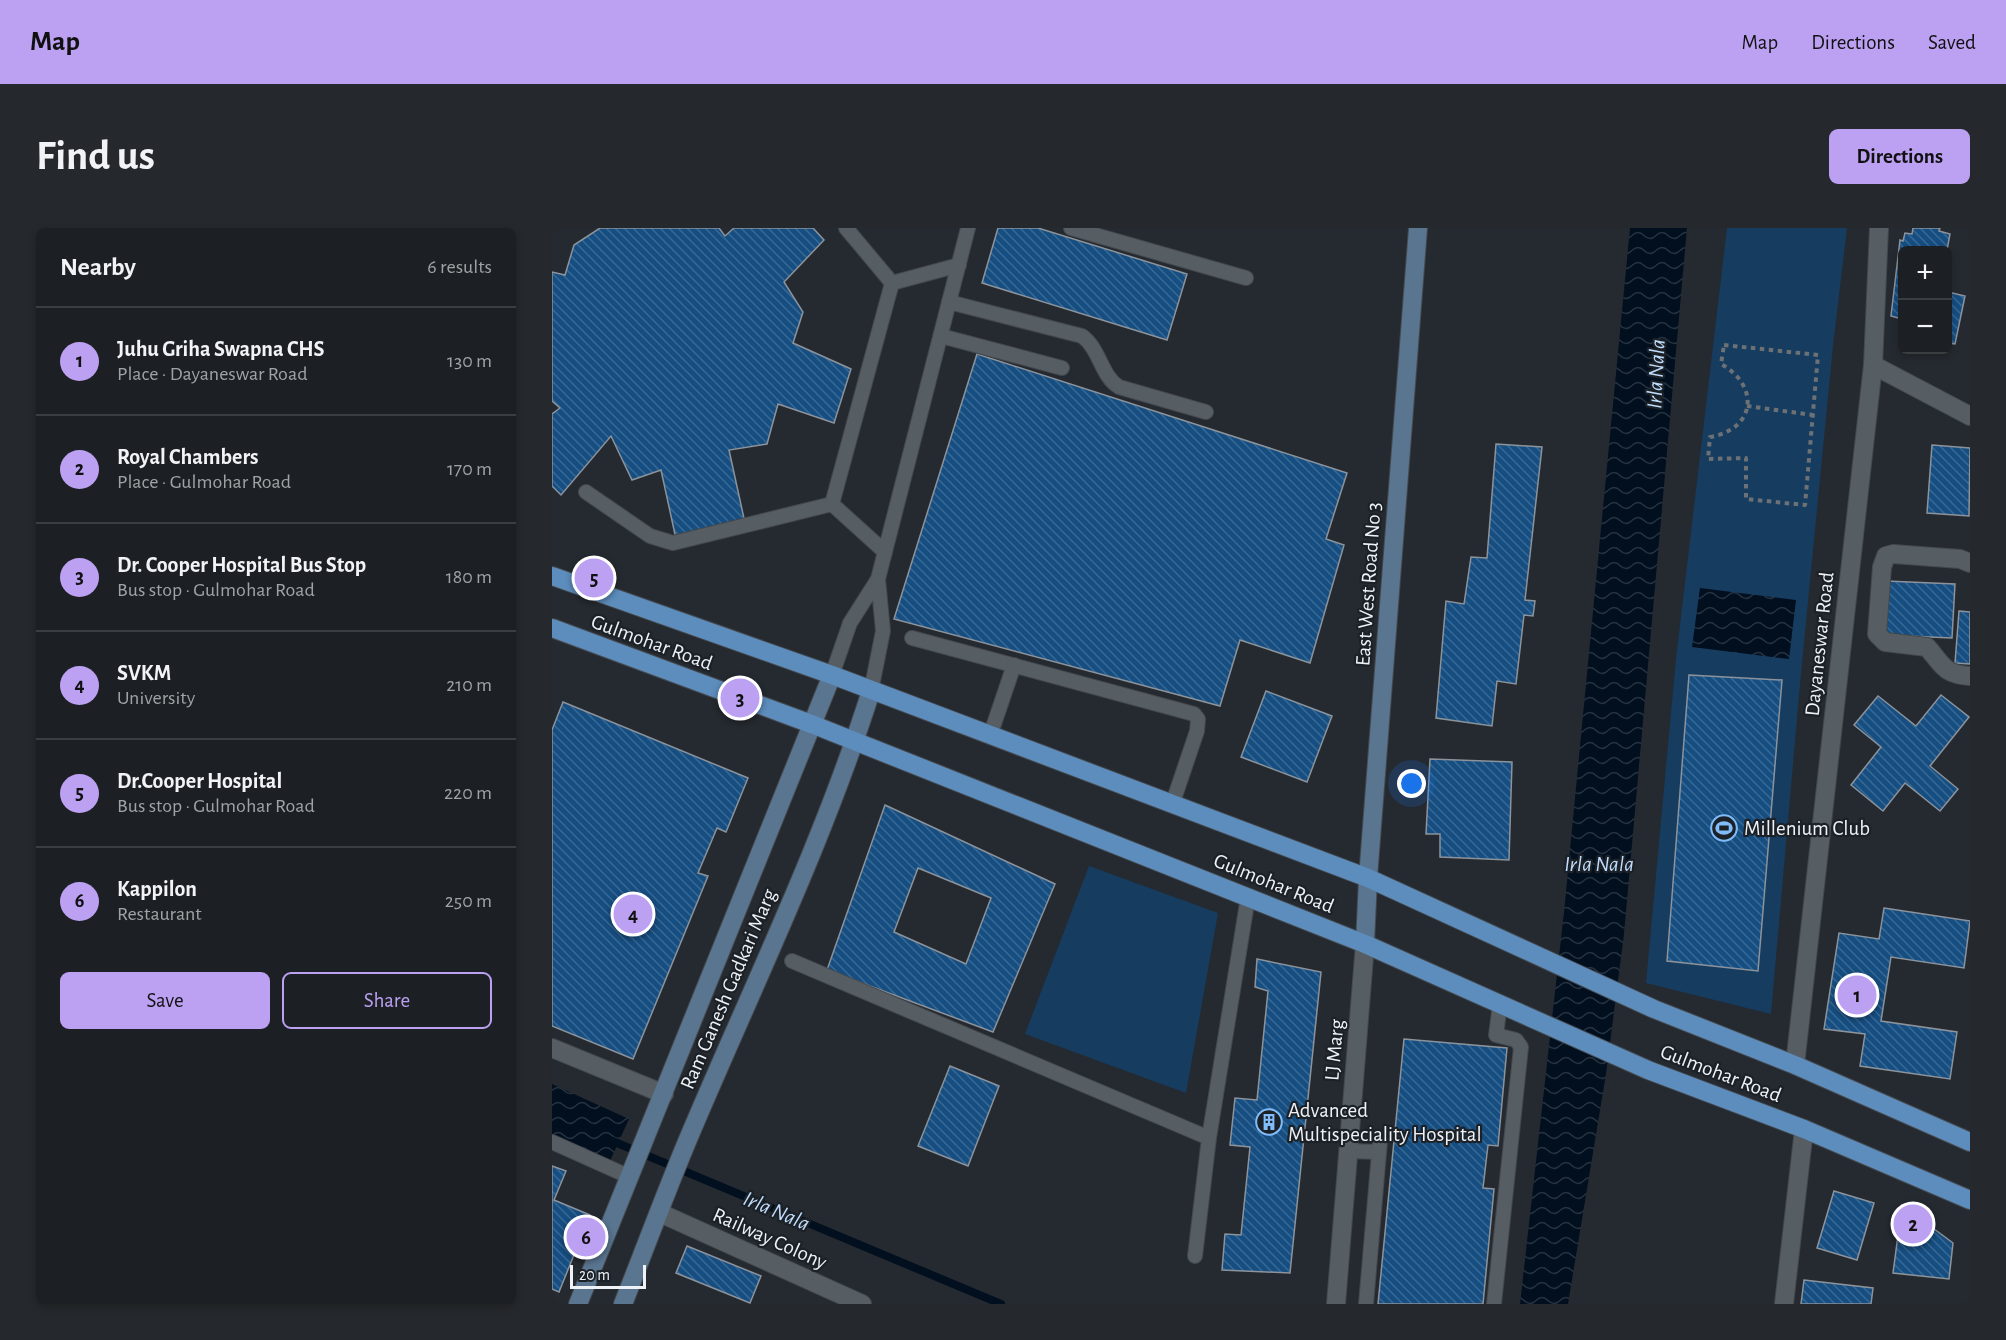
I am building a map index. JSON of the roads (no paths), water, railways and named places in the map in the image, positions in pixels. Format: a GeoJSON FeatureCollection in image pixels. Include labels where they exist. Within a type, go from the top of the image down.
{"type":"FeatureCollection","features":[{"type":"Feature","properties":{"kind":"main road","name":"Gulmohar Road"},"geometry":{"type":"LineString","coordinates":[[552,576],[832,675],[1368,878],[1653,1009],[1795,1065],[1970,1142]]}},
{"type":"Feature","properties":{"kind":"main road","name":"Gulmohar Road"},"geometry":{"type":"LineString","coordinates":[[552,628],[814,725],[854,743],[1365,944],[1648,1070],[1804,1129],[1970,1200]]}},
{"type":"Feature","properties":{"kind":"street","name":"East West Road No 3"},"geometry":{"type":"LineString","coordinates":[[1365,944],[1368,878],[1418,228]]}},
{"type":"Feature","properties":{"kind":"street","name":"Dayaneswar Road"},"geometry":{"type":"LineString","coordinates":[[1795,1065],[1873,365],[1879,228]]}},
{"type":"Feature","properties":{"kind":"street"},"geometry":{"type":"LineString","coordinates":[[1873,365],[1970,416]]}},
{"type":"Feature","properties":{"kind":"street"},"geometry":{"type":"LineString","coordinates":[[1970,562],[1960,558],[1893,554],[1886,556],[1882,567],[1877,634],[1885,642],[1927,647],[1944,669],[1957,675],[1970,676]]}},
{"type":"Feature","properties":{"kind":"street","name":"Ram Ganesh Gadkari Marg"},"geometry":{"type":"LineString","coordinates":[[578,1304],[814,725],[832,675]]}},
{"type":"Feature","properties":{"kind":"street","name":"Ram Ganesh Gadkari Marg"},"geometry":{"type":"LineString","coordinates":[[623,1304],[686,1145],[770,952],[854,743],[871,691]]}},
{"type":"Feature","properties":{"kind":"street","name":"LJ Marg"},"geometry":{"type":"LineString","coordinates":[[1336,1304],[1365,944]]}},
{"type":"Feature","properties":{"kind":"street"},"geometry":{"type":"LineString","coordinates":[[552,1048],[664,1094]]}},
{"type":"Feature","properties":{"kind":"street"},"geometry":{"type":"LineString","coordinates":[[1784,1304],[1804,1129]]}},
{"type":"Feature","properties":{"kind":"street","name":"Railway Colony"},"geometry":{"type":"LineString","coordinates":[[660,1213],[862,1304]]}},
{"type":"Feature","properties":{"kind":"lane"},"geometry":{"type":"LineString","coordinates":[[846,228],[892,284]]}},
{"type":"Feature","properties":{"kind":"lane"},"geometry":{"type":"LineString","coordinates":[[832,675],[850,623],[878,579],[968,228]]}},
{"type":"Feature","properties":{"kind":"lane"},"geometry":{"type":"LineString","coordinates":[[1071,228],[1246,278]]}},
{"type":"Feature","properties":{"kind":"lane"},"geometry":{"type":"LineString","coordinates":[[892,284],[959,266]]}},
{"type":"Feature","properties":{"kind":"lane"},"geometry":{"type":"LineString","coordinates":[[832,504],[892,284]]}},
{"type":"Feature","properties":{"kind":"lane"},"geometry":{"type":"LineString","coordinates":[[950,302],[1082,336],[1094,347],[1112,383],[1206,412]]}},
{"type":"Feature","properties":{"kind":"lane"},"geometry":{"type":"LineString","coordinates":[[941,336],[1062,368]]}},
{"type":"Feature","properties":{"kind":"lane"},"geometry":{"type":"LineString","coordinates":[[586,492],[650,536],[673,543],[832,504]]}},
{"type":"Feature","properties":{"kind":"lane"},"geometry":{"type":"LineString","coordinates":[[832,504],[885,552]]}},
{"type":"Feature","properties":{"kind":"lane"},"geometry":{"type":"LineString","coordinates":[[871,691],[883,631],[878,579]]}},
{"type":"Feature","properties":{"kind":"lane"},"geometry":{"type":"LineString","coordinates":[[912,638],[1194,714],[1198,719],[1197,731],[1172,805]]}},
{"type":"Feature","properties":{"kind":"lane"},"geometry":{"type":"LineString","coordinates":[[990,736],[1014,664]]}},
{"type":"Feature","properties":{"kind":"lane"},"geometry":{"type":"LineString","coordinates":[[1195,1256],[1209,1138],[1248,897]]}},
{"type":"Feature","properties":{"kind":"lane"},"geometry":{"type":"LineString","coordinates":[[792,962],[1209,1138]]}},
{"type":"Feature","properties":{"kind":"lane"},"geometry":{"type":"LineString","coordinates":[[1494,1304],[1521,1047],[1516,1040],[1496,1035],[1500,1004]]}},
{"type":"Feature","properties":{"kind":"lane"},"geometry":{"type":"LineString","coordinates":[[552,1142],[632,1171]]}},
{"type":"Feature","properties":{"kind":"lane"},"geometry":{"type":"LineString","coordinates":[[1348,1151],[1379,1147],[1366,1304]]}},
{"type":"Feature","properties":{"kind":"water","name":"Irla Nala"},"geometry":{"type":"Polygon","coordinates":[[[1630,228],[1687,228],[1624,934],[1606,1074],[1568,1304],[1520,1304],[1564,912],[1630,228]]]}},
{"type":"Feature","properties":{"kind":"water"},"geometry":{"type":"Polygon","coordinates":[[[1700,588],[1796,600],[1789,659],[1692,647],[1700,588]]]}},
{"type":"Feature","properties":{"kind":"water"},"geometry":{"type":"Polygon","coordinates":[[[552,1084],[629,1119],[610,1161],[552,1137],[552,1084]]]}},
{"type":"Feature","properties":{"kind":"waterway","name":"Irla Nala"},"geometry":{"type":"LineString","coordinates":[[610,1140],[1001,1304]]}},
{"type":"Feature","properties":{"kind":"place","name":"Dr.Cooper Hospital"},"geometry":{"type":"Point","coordinates":[594,578]}},
{"type":"Feature","properties":{"kind":"place","name":"Dr. Cooper Hospital Bus Stop"},"geometry":{"type":"Point","coordinates":[740,698]}},
{"type":"Feature","properties":{"kind":"place","name":"Millenium Club"},"geometry":{"type":"Point","coordinates":[1724,828]}},
{"type":"Feature","properties":{"kind":"place","name":"SVKM"},"geometry":{"type":"Point","coordinates":[633,914]}},
{"type":"Feature","properties":{"kind":"place","name":"Juhu Griha Swapna CHS"},"geometry":{"type":"Point","coordinates":[1857,995]}},
{"type":"Feature","properties":{"kind":"place","name":"Advanced Multispeciality Hospital"},"geometry":{"type":"Point","coordinates":[1269,1122]}},
{"type":"Feature","properties":{"kind":"place","name":"Royal Chambers"},"geometry":{"type":"Point","coordinates":[1913,1224]}},
{"type":"Feature","properties":{"kind":"place","name":"Kappilon"},"geometry":{"type":"Point","coordinates":[586,1237]}}]}
